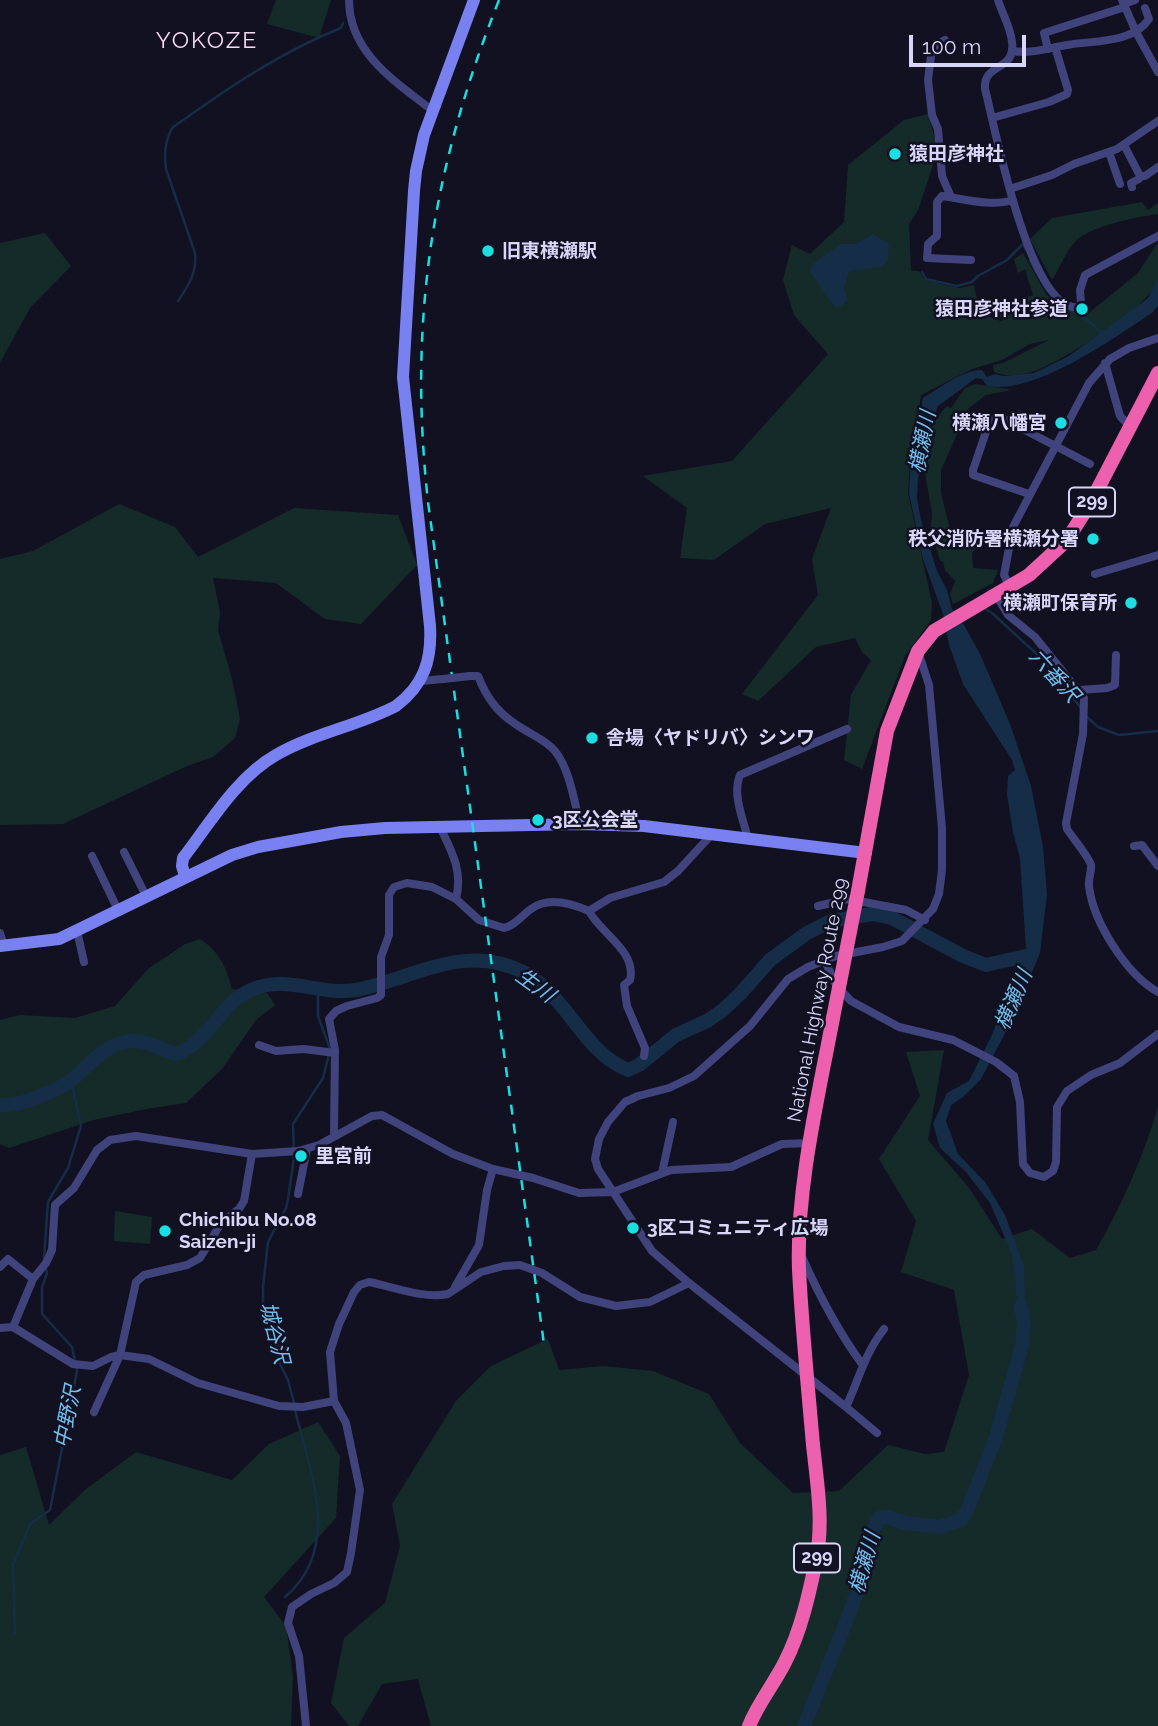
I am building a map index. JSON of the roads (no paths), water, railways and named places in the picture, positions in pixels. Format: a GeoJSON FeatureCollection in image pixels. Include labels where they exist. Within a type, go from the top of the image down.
{"type":"FeatureCollection","features":[{"type":"Feature","properties":{"kind":"highway","name":"National Highway Route 299"},"geometry":{"type":"LineString","coordinates":[[749,1726],[757,1706],[784,1665],[795,1642],[817,1559],[820,1522],[807,1376],[799,1250],[800,1219],[833,1018],[887,731],[918,651],[928,637],[944,624],[1041,566],[1073,532],[1158,373]]}},
{"type":"Feature","properties":{"kind":"street"},"geometry":{"type":"LineString","coordinates":[[349,0],[352,27],[370,58],[382,71],[433,111]]}},
{"type":"Feature","properties":{"kind":"street"},"geometry":{"type":"LineString","coordinates":[[185,876],[181,866],[183,858],[249,775],[264,762],[293,746],[385,712],[407,698],[421,681],[430,657],[431,642],[402,354],[416,171],[433,111],[474,0]]}},
{"type":"Feature","properties":{"kind":"street"},"geometry":{"type":"LineString","coordinates":[[998,0],[1013,41],[1012,51],[1006,63],[987,74],[984,80],[1010,189],[1026,242],[1053,295],[1068,307],[1077,308],[1082,304],[1080,290],[1085,275],[1158,236]]}},
{"type":"Feature","properties":{"kind":"street"},"geometry":{"type":"LineString","coordinates":[[992,118],[1049,102],[1067,94],[1068,90],[1044,33],[1135,0]]}},
{"type":"Feature","properties":{"kind":"street"},"geometry":{"type":"LineString","coordinates":[[1124,4],[1158,72]]}},
{"type":"Feature","properties":{"kind":"street"},"geometry":{"type":"LineString","coordinates":[[1012,51],[1031,52],[1115,39],[1136,32],[1148,21],[1145,8]]}},
{"type":"Feature","properties":{"kind":"street"},"geometry":{"type":"LineString","coordinates":[[945,40],[932,48],[928,80],[932,115],[938,130],[942,176],[951,197]]}},
{"type":"Feature","properties":{"kind":"street"},"geometry":{"type":"LineString","coordinates":[[1010,189],[1109,152],[1124,145],[1158,121]]}},
{"type":"Feature","properties":{"kind":"street"},"geometry":{"type":"LineString","coordinates":[[1124,145],[1140,176]]}},
{"type":"Feature","properties":{"kind":"street"},"geometry":{"type":"LineString","coordinates":[[1109,152],[1121,184]]}},
{"type":"Feature","properties":{"kind":"street"},"geometry":{"type":"LineString","coordinates":[[1132,187],[1131,183],[1140,176],[1145,176],[1158,167]]}},
{"type":"Feature","properties":{"kind":"street"},"geometry":{"type":"LineString","coordinates":[[971,260],[928,258],[928,244],[937,236],[937,202],[942,196],[987,202],[1013,200]]}},
{"type":"Feature","properties":{"kind":"street"},"geometry":{"type":"LineString","coordinates":[[1158,338],[1129,348],[1105,363],[1089,383],[1029,494],[1011,534],[998,594],[1008,615],[1035,637],[1080,690],[1085,706],[1084,723],[1067,829],[1091,865],[1089,887],[1094,905],[1115,949],[1146,986],[1158,992]]}},
{"type":"Feature","properties":{"kind":"street"},"geometry":{"type":"LineString","coordinates":[[1105,363],[1120,416],[1130,427]]}},
{"type":"Feature","properties":{"kind":"street"},"geometry":{"type":"LineString","coordinates":[[1029,494],[973,475],[988,426],[998,416],[1090,464]]}},
{"type":"Feature","properties":{"kind":"street"},"geometry":{"type":"LineString","coordinates":[[1095,574],[1158,555]]}},
{"type":"Feature","properties":{"kind":"street"},"geometry":{"type":"LineString","coordinates":[[877,1433],[652,1251],[598,1169],[595,1159],[599,1139],[615,1111],[638,1096],[669,1088],[694,1076],[750,1026],[788,979],[808,967],[836,956],[901,941],[922,923],[933,909],[939,894],[942,840],[929,684],[918,651]]}},
{"type":"Feature","properties":{"kind":"street"},"geometry":{"type":"LineString","coordinates":[[1080,690],[1115,685],[1116,655]]}},
{"type":"Feature","properties":{"kind":"street"},"geometry":{"type":"LineString","coordinates":[[421,681],[478,676],[488,698],[503,714],[556,752],[563,765],[580,824]]}},
{"type":"Feature","properties":{"kind":"street"},"geometry":{"type":"LineString","coordinates":[[748,838],[737,792],[736,783],[740,775],[847,729]]}},
{"type":"Feature","properties":{"kind":"street"},"geometry":{"type":"LineString","coordinates":[[1,941],[48,942],[77,931],[222,858],[258,846],[341,832],[580,824],[645,826],[866,853]]}},
{"type":"Feature","properties":{"kind":"street"},"geometry":{"type":"LineString","coordinates":[[440,827],[457,866],[460,883],[456,899]]}},
{"type":"Feature","properties":{"kind":"street"},"geometry":{"type":"LineString","coordinates":[[589,911],[610,898],[664,882],[678,871],[712,834]]}},
{"type":"Feature","properties":{"kind":"street"},"geometry":{"type":"LineString","coordinates":[[1134,846],[1142,845],[1158,866]]}},
{"type":"Feature","properties":{"kind":"street"},"geometry":{"type":"LineString","coordinates":[[124,852],[146,896]]}},
{"type":"Feature","properties":{"kind":"street"},"geometry":{"type":"LineString","coordinates":[[92,856],[118,911]]}},
{"type":"Feature","properties":{"kind":"street"},"geometry":{"type":"LineString","coordinates":[[334,1135],[335,1053],[329,1019],[347,1006],[377,998],[381,990],[381,957],[389,935],[389,895],[394,887],[407,883],[425,886],[456,899],[479,920],[504,928],[517,923],[531,909],[547,902],[565,903],[589,911],[594,920],[622,949],[631,968],[630,980],[624,985],[625,998],[645,1048],[644,1056]]}},
{"type":"Feature","properties":{"kind":"street"},"geometry":{"type":"LineString","coordinates":[[818,906],[848,899],[906,910],[922,923]]}},
{"type":"Feature","properties":{"kind":"street"},"geometry":{"type":"LineString","coordinates":[[77,931],[84,962]]}},
{"type":"Feature","properties":{"kind":"street"},"geometry":{"type":"LineString","coordinates":[[825,961],[836,985],[851,1001],[899,1027],[953,1040],[996,1062],[1014,1076],[1020,1102],[1023,1164],[1030,1173],[1044,1177],[1053,1171],[1056,1162],[1057,1107],[1067,1091],[1091,1075],[1120,1063],[1158,1034]]}},
{"type":"Feature","properties":{"kind":"street"},"geometry":{"type":"LineString","coordinates":[[259,1045],[276,1051],[312,1050],[335,1053]]}},
{"type":"Feature","properties":{"kind":"street"},"geometry":{"type":"LineString","coordinates":[[13,1327],[33,1279],[46,1263],[52,1250],[55,1205],[74,1188],[97,1150],[110,1140],[136,1136],[157,1138],[252,1154],[298,1151],[372,1116],[382,1115],[453,1154],[493,1169],[579,1193],[613,1192],[662,1173],[681,1169],[731,1167],[782,1144],[811,1143]]}},
{"type":"Feature","properties":{"kind":"street"},"geometry":{"type":"LineString","coordinates":[[662,1173],[673,1122]]}},
{"type":"Feature","properties":{"kind":"street"},"geometry":{"type":"LineString","coordinates":[[298,1151],[298,1194]]}},
{"type":"Feature","properties":{"kind":"street"},"geometry":{"type":"LineString","coordinates":[[94,1412],[120,1355],[136,1282],[144,1275],[187,1265],[200,1258],[221,1223],[239,1209],[244,1201],[252,1154]]}},
{"type":"Feature","properties":{"kind":"street"},"geometry":{"type":"LineString","coordinates":[[455,1287],[479,1245],[493,1169]]}},
{"type":"Feature","properties":{"kind":"street"},"geometry":{"type":"LineString","coordinates":[[799,1250],[825,1308],[862,1364]]}},
{"type":"Feature","properties":{"kind":"street"},"geometry":{"type":"LineString","coordinates":[[0,1267],[8,1259],[33,1279]]}},
{"type":"Feature","properties":{"kind":"street"},"geometry":{"type":"LineString","coordinates":[[306,1726],[299,1656],[288,1623],[292,1607],[310,1594],[334,1583],[347,1572],[360,1490],[346,1423],[333,1402],[330,1353],[339,1324],[360,1285],[369,1282],[435,1296],[448,1294],[481,1272],[520,1265],[542,1273],[580,1297],[624,1307],[650,1302],[689,1283]]}},
{"type":"Feature","properties":{"kind":"street"},"geometry":{"type":"LineString","coordinates":[[0,1328],[13,1327],[72,1364],[93,1366],[120,1355],[149,1359],[198,1383],[279,1406],[303,1407],[333,1402]]}},
{"type":"Feature","properties":{"kind":"street"},"geometry":{"type":"LineString","coordinates":[[846,1407],[862,1373],[862,1364],[872,1344],[884,1329]]}},
{"type":"Feature","properties":{"kind":"water"},"geometry":{"type":"Polygon","coordinates":[[[873,234],[889,244],[888,260],[882,267],[849,271],[844,288],[847,300],[842,306],[835,307],[810,272],[812,265],[840,244],[856,244],[873,234]]]}},
{"type":"Feature","properties":{"kind":"water"},"geometry":{"type":"Polygon","coordinates":[[[1158,279],[1158,306],[1152,313],[1095,350],[1050,374],[1006,387],[987,386],[982,379],[976,378],[938,406],[924,448],[918,479],[917,498],[921,520],[937,571],[947,590],[952,609],[981,656],[1010,724],[1031,786],[1043,847],[1047,894],[1040,953],[1011,1022],[981,1079],[951,1105],[946,1121],[958,1154],[985,1182],[1005,1215],[1024,1266],[1026,1338],[1012,1254],[990,1203],[966,1172],[940,1148],[933,1124],[947,1093],[969,1081],[991,1037],[1026,949],[1020,859],[1007,795],[1008,776],[1015,770],[1012,760],[963,684],[949,645],[943,614],[923,559],[909,493],[911,459],[923,398],[967,373],[982,370],[987,377],[995,374],[1003,376],[1034,373],[1069,356],[1148,298],[1158,279]]]}},
{"type":"Feature","properties":{"kind":"waterway"},"geometry":{"type":"LineString","coordinates":[[178,301],[191,278],[195,253],[166,169],[166,148],[172,128],[254,73],[296,48],[341,28],[343,23]]}},
{"type":"Feature","properties":{"kind":"waterway"},"geometry":{"type":"LineString","coordinates":[[922,272],[926,279],[957,286],[972,282],[1007,260],[1023,244],[1026,250]]}},
{"type":"Feature","properties":{"kind":"waterway"},"geometry":{"type":"LineString","coordinates":[[1030,260],[1036,272]]}},
{"type":"Feature","properties":{"kind":"waterway"},"geometry":{"type":"LineString","coordinates":[[1045,287],[1056,301]]}},
{"type":"Feature","properties":{"kind":"waterway"},"geometry":{"type":"LineString","coordinates":[[1061,305],[1086,319],[1104,335]]}},
{"type":"Feature","properties":{"kind":"waterway","name":"六番沢"},"geometry":{"type":"LineString","coordinates":[[984,608],[1042,659],[1081,708]]}},
{"type":"Feature","properties":{"kind":"waterway","name":"六番沢"},"geometry":{"type":"LineString","coordinates":[[1087,717],[1098,727],[1119,735],[1158,731]]}},
{"type":"Feature","properties":{"kind":"waterway","name":"生川"},"geometry":{"type":"LineString","coordinates":[[0,1105],[39,1097],[60,1087],[117,1044],[140,1041],[176,1054],[198,1041],[240,996],[251,990],[277,984],[356,990],[460,961],[503,964],[540,983],[599,1050],[628,1070],[639,1065],[676,1035],[707,1021],[723,1010],[770,960],[807,933],[831,921],[872,914],[892,918],[963,956],[986,965],[1030,955]]}},
{"type":"Feature","properties":{"kind":"waterway","name":"城谷沢"},"geometry":{"type":"LineString","coordinates":[[294,1403],[288,1380],[277,1358],[278,1337],[263,1304],[263,1287],[268,1242],[288,1199],[294,1158],[293,1124],[323,1078],[328,1058],[329,1046],[318,1016],[318,987]]}},
{"type":"Feature","properties":{"kind":"waterway","name":"中野沢"},"geometry":{"type":"LineString","coordinates":[[44,1258],[48,1202],[68,1168],[81,1126],[71,1080]]}},
{"type":"Feature","properties":{"kind":"waterway","name":"中野沢"},"geometry":{"type":"LineString","coordinates":[[15,1634],[13,1565],[30,1524],[50,1510],[77,1371],[72,1347],[42,1314],[42,1287],[46,1268]]}},
{"type":"Feature","properties":{"kind":"waterway","name":"横瀬川"},"geometry":{"type":"LineString","coordinates":[[804,1726],[849,1615],[864,1570],[872,1532],[879,1518],[887,1517],[905,1523],[940,1527],[960,1520],[966,1513],[996,1437],[1022,1346],[1024,1325],[1021,1306]]}},
{"type":"Feature","properties":{"kind":"waterway","name":"城谷沢"},"geometry":{"type":"LineString","coordinates":[[285,1597],[303,1577],[313,1556],[318,1532],[314,1483],[295,1410]]}},
{"type":"Feature","properties":{"kind":"railway"},"geometry":{"type":"LineString","coordinates":[[499,0],[457,124],[431,246],[421,371],[423,435],[428,502],[544,1344]]}},
{"type":"Feature","properties":{"kind":"place","name":"猿田彦神社"},"geometry":{"type":"Point","coordinates":[895,154]}},
{"type":"Feature","properties":{"kind":"place","name":"旧東横瀬駅"},"geometry":{"type":"Point","coordinates":[488,251]}},
{"type":"Feature","properties":{"kind":"place","name":"猿田彦神社参道"},"geometry":{"type":"Point","coordinates":[1082,309]}},
{"type":"Feature","properties":{"kind":"place","name":"横瀬八幡宮"},"geometry":{"type":"Point","coordinates":[1061,423]}},
{"type":"Feature","properties":{"kind":"place","name":"秩父消防署横瀬分署"},"geometry":{"type":"Point","coordinates":[1093,539]}},
{"type":"Feature","properties":{"kind":"place","name":"横瀬町保育所"},"geometry":{"type":"Point","coordinates":[1131,603]}},
{"type":"Feature","properties":{"kind":"place","name":"舎場〈ヤドリバ〉シンワ"},"geometry":{"type":"Point","coordinates":[592,738]}},
{"type":"Feature","properties":{"kind":"place","name":"3区公会堂"},"geometry":{"type":"Point","coordinates":[538,820]}},
{"type":"Feature","properties":{"kind":"place","name":"里宮前"},"geometry":{"type":"Point","coordinates":[301,1156]}},
{"type":"Feature","properties":{"kind":"place","name":"3区コミュニティ広場"},"geometry":{"type":"Point","coordinates":[633,1228]}},
{"type":"Feature","properties":{"kind":"place","name":"Chichibu No.08 Saizen-ji"},"geometry":{"type":"Point","coordinates":[165,1231]}},
{"type":"Feature","properties":{"kind":"district","name":"YOKOZE"},"geometry":{"type":"Point","coordinates":[207,41]}}]}
